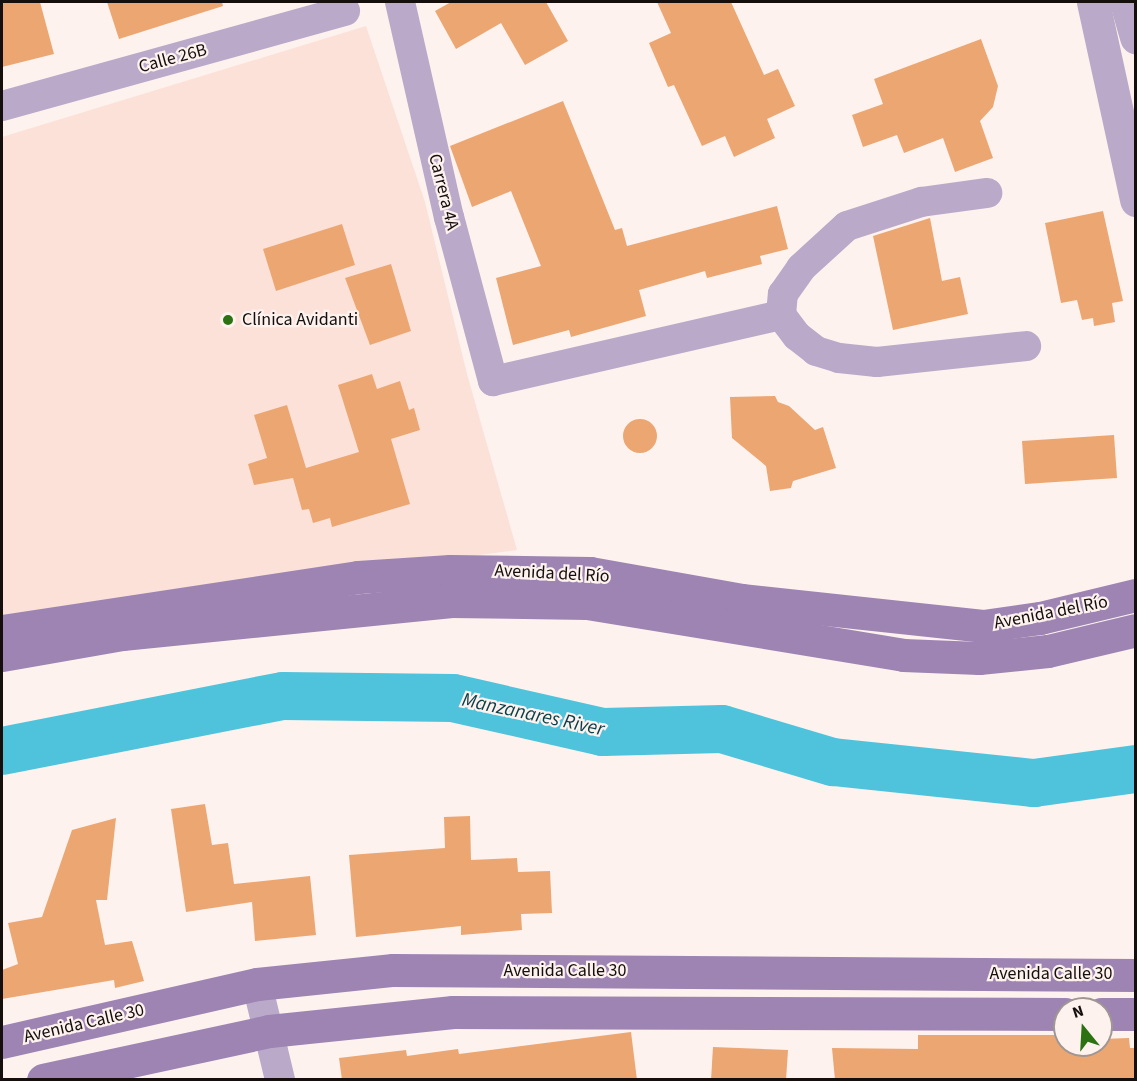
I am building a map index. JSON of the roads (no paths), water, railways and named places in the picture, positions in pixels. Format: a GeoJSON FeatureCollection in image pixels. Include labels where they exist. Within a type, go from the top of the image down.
{"type":"FeatureCollection","features":[{"type":"Feature","properties":{"kind":"main road","name":"Avenida del Río"},"geometry":{"type":"LineString","coordinates":[[2,631],[358,578],[450,571],[590,573],[741,600],[983,626],[1040,618],[1136,595]]}},
{"type":"Feature","properties":{"kind":"main road","name":"Avenida del Río"},"geometry":{"type":"LineString","coordinates":[[2,655],[122,634],[451,601],[587,603],[903,656],[979,658],[1048,651],[1136,630]]}},
{"type":"Feature","properties":{"kind":"main road","name":"Avenida Calle 30"},"geometry":{"type":"LineString","coordinates":[[2,1042],[257,984],[393,970],[1136,975]]}},
{"type":"Feature","properties":{"kind":"main road"},"geometry":{"type":"LineString","coordinates":[[43,1080],[269,1031],[453,1012],[1053,1014]]}},
{"type":"Feature","properties":{"kind":"main road"},"geometry":{"type":"LineString","coordinates":[[1113,1014],[1136,1014]]}},
{"type":"Feature","properties":{"kind":"street","name":"Carrera 4A"},"geometry":{"type":"LineString","coordinates":[[400,2],[449,218],[493,381],[781,315]]}},
{"type":"Feature","properties":{"kind":"street"},"geometry":{"type":"LineString","coordinates":[[1093,2],[1136,201]]}},
{"type":"Feature","properties":{"kind":"street"},"geometry":{"type":"LineString","coordinates":[[1126,2],[1136,38]]}},
{"type":"Feature","properties":{"kind":"street","name":"Calle 26B"},"geometry":{"type":"LineString","coordinates":[[2,106],[345,11]]}},
{"type":"Feature","properties":{"kind":"street"},"geometry":{"type":"LineString","coordinates":[[987,193],[921,202],[847,226],[801,268],[783,294],[781,315],[797,336],[816,351],[839,358],[877,362],[1026,346]]}},
{"type":"Feature","properties":{"kind":"street"},"geometry":{"type":"LineString","coordinates":[[257,984],[280,1080]]}},
{"type":"Feature","properties":{"kind":"waterway","name":"Manzanares River"},"geometry":{"type":"LineString","coordinates":[[2,751],[283,696],[453,698],[603,732],[722,729],[833,762],[1034,783],[1136,769]]}},
{"type":"Feature","properties":{"kind":"place","name":"Clínica Avidanti"},"geometry":{"type":"Point","coordinates":[228,320]}}]}
